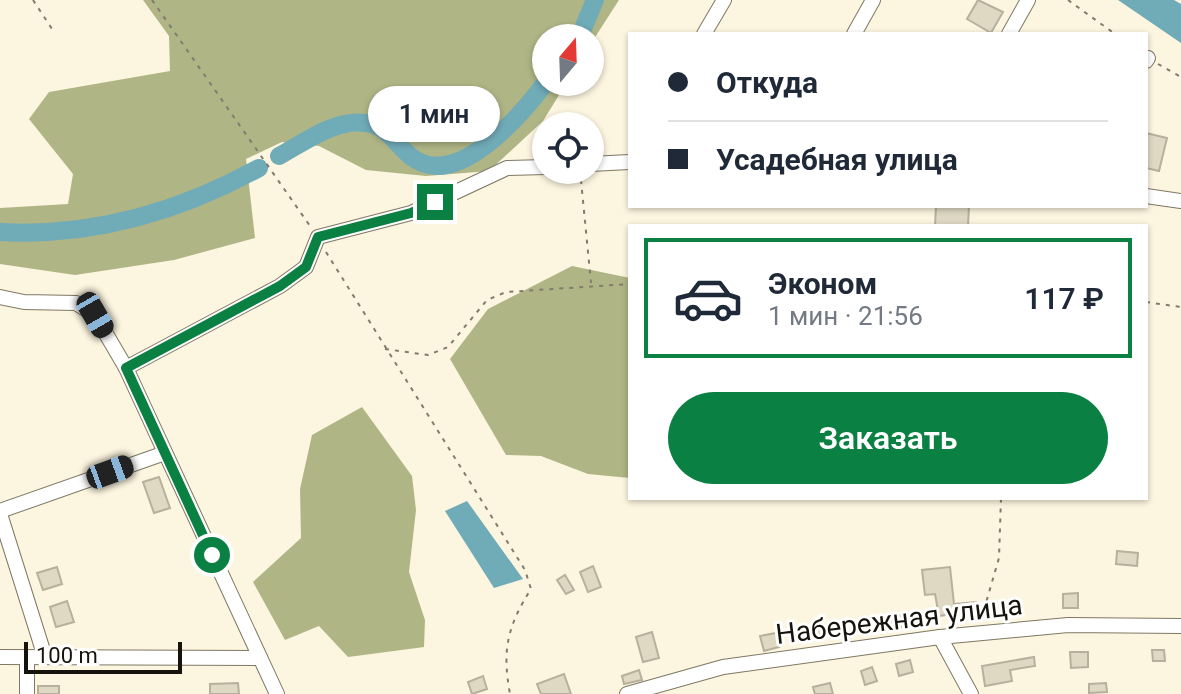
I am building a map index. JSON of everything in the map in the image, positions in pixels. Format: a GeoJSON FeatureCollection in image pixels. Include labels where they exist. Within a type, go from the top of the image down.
{"type":"FeatureCollection","features":[{"type":"Feature","properties":{"kind":"street"},"geometry":{"type":"LineString","coordinates":[[705,32],[724,0]]}},
{"type":"Feature","properties":{"kind":"street"},"geometry":{"type":"LineString","coordinates":[[855,32],[873,0]]}},
{"type":"Feature","properties":{"kind":"street"},"geometry":{"type":"LineString","coordinates":[[1010,32],[1028,0]]}},
{"type":"Feature","properties":{"kind":"street"},"geometry":{"type":"LineString","coordinates":[[604,163],[628,160]]}},
{"type":"Feature","properties":{"kind":"street"},"geometry":{"type":"LineString","coordinates":[[126,368],[280,286],[306,267],[318,237],[411,213],[507,168],[532,167]]}},
{"type":"Feature","properties":{"kind":"street"},"geometry":{"type":"LineString","coordinates":[[1148,196],[1181,201]]}},
{"type":"Feature","properties":{"kind":"street"},"geometry":{"type":"LineString","coordinates":[[0,297],[24,302],[76,303],[95,315],[126,368],[277,694]]}},
{"type":"Feature","properties":{"kind":"street"},"geometry":{"type":"LineString","coordinates":[[45,657],[0,513],[165,453]]}},
{"type":"Feature","properties":{"kind":"street","name":"Набережная улица"},"geometry":{"type":"LineString","coordinates":[[627,694],[723,667],[940,637],[1068,625],[1181,626]]}},
{"type":"Feature","properties":{"kind":"street"},"geometry":{"type":"LineString","coordinates":[[940,637],[971,694]]}},
{"type":"Feature","properties":{"kind":"street"},"geometry":{"type":"LineString","coordinates":[[0,657],[260,658]]}},
{"type":"Feature","properties":{"kind":"street"},"geometry":{"type":"LineString","coordinates":[[27,657],[27,694]]}},
{"type":"Feature","properties":{"kind":"path"},"geometry":{"type":"LineString","coordinates":[[33,0],[54,32]]}},
{"type":"Feature","properties":{"kind":"path"},"geometry":{"type":"LineString","coordinates":[[152,0],[318,237],[384,349],[525,570],[531,589],[512,618],[504,661],[510,694]]}},
{"type":"Feature","properties":{"kind":"path"},"geometry":{"type":"LineString","coordinates":[[1068,0],[1112,32]]}},
{"type":"Feature","properties":{"kind":"path"},"geometry":{"type":"LineString","coordinates":[[1148,60],[1181,77]]}},
{"type":"Feature","properties":{"kind":"path"},"geometry":{"type":"LineString","coordinates":[[581,184],[591,284]]}},
{"type":"Feature","properties":{"kind":"path"},"geometry":{"type":"LineString","coordinates":[[384,349],[428,355],[448,347],[487,300],[506,292],[591,284],[628,284]]}},
{"type":"Feature","properties":{"kind":"path"},"geometry":{"type":"LineString","coordinates":[[1148,302],[1181,307]]}},
{"type":"Feature","properties":{"kind":"path"},"geometry":{"type":"LineString","coordinates":[[977,633],[999,558],[1001,500]]}},
{"type":"Feature","properties":{"kind":"green space"},"geometry":{"type":"Polygon","coordinates":[[[143,0],[619,0],[604,24],[532,24],[532,96],[558,96],[549,112],[532,112],[532,131],[489,171],[426,176],[366,170],[319,146],[282,142],[246,159],[255,238],[174,260],[75,275],[0,264],[0,208],[68,204],[73,174],[29,119],[49,92],[170,71],[169,36],[143,0]]]}},
{"type":"Feature","properties":{"kind":"green space"},"geometry":{"type":"Polygon","coordinates":[[[572,266],[628,278],[628,478],[588,474],[541,456],[506,455],[450,359],[488,309],[572,266]]]}},
{"type":"Feature","properties":{"kind":"green space"},"geometry":{"type":"Polygon","coordinates":[[[362,407],[412,476],[416,510],[409,572],[425,620],[424,647],[348,657],[319,626],[285,640],[253,582],[301,538],[300,489],[312,435],[362,407]]]}},
{"type":"Feature","properties":{"kind":"water"},"geometry":{"type":"Polygon","coordinates":[[[1118,0],[1174,0],[1181,4],[1181,43],[1118,0]]]}},
{"type":"Feature","properties":{"kind":"water"},"geometry":{"type":"Polygon","coordinates":[[[467,501],[523,579],[494,588],[445,511],[467,501]]]}},
{"type":"Feature","properties":{"kind":"building"},"geometry":{"type":"Polygon","coordinates":[[[978,0],[1003,12],[992,32],[967,19],[978,0]]]}},
{"type":"Feature","properties":{"kind":"building"},"geometry":{"type":"Polygon","coordinates":[[[1148,133],[1167,138],[1159,171],[1148,168],[1148,133]]]}},
{"type":"Feature","properties":{"kind":"building"},"geometry":{"type":"Polygon","coordinates":[[[936,208],[969,208],[968,224],[935,224],[936,208]]]}},
{"type":"Feature","properties":{"kind":"building"},"geometry":{"type":"Polygon","coordinates":[[[159,477],[170,508],[154,513],[143,482],[159,477]]]}},
{"type":"Feature","properties":{"kind":"building"},"geometry":{"type":"Polygon","coordinates":[[[1117,551],[1138,553],[1137,566],[1116,564],[1117,551]]]}},
{"type":"Feature","properties":{"kind":"building"},"geometry":{"type":"Polygon","coordinates":[[[593,566],[601,587],[588,592],[580,572],[593,566]]]}},
{"type":"Feature","properties":{"kind":"building"},"geometry":{"type":"Polygon","coordinates":[[[57,567],[62,584],[43,590],[37,573],[57,567]]]}},
{"type":"Feature","properties":{"kind":"building"},"geometry":{"type":"Polygon","coordinates":[[[950,567],[954,604],[976,602],[977,614],[964,615],[964,612],[939,616],[935,594],[925,595],[922,570],[950,567]]]}},
{"type":"Feature","properties":{"kind":"building"},"geometry":{"type":"Polygon","coordinates":[[[565,575],[574,590],[566,594],[557,580],[565,575]]]}},
{"type":"Feature","properties":{"kind":"building"},"geometry":{"type":"Polygon","coordinates":[[[1078,593],[1078,608],[1063,608],[1063,594],[1078,593]]]}},
{"type":"Feature","properties":{"kind":"building"},"geometry":{"type":"Polygon","coordinates":[[[67,601],[74,622],[56,627],[50,607],[67,601]]]}},
{"type":"Feature","properties":{"kind":"building"},"geometry":{"type":"Polygon","coordinates":[[[906,615],[907,627],[888,628],[887,617],[906,615]]]}},
{"type":"Feature","properties":{"kind":"building"},"geometry":{"type":"Polygon","coordinates":[[[826,625],[828,636],[816,638],[814,627],[826,625]]]}},
{"type":"Feature","properties":{"kind":"building"},"geometry":{"type":"Polygon","coordinates":[[[652,632],[659,658],[643,662],[636,637],[652,632]]]}},
{"type":"Feature","properties":{"kind":"building"},"geometry":{"type":"Polygon","coordinates":[[[776,633],[779,647],[764,651],[760,636],[776,633]]]}},
{"type":"Feature","properties":{"kind":"building"},"geometry":{"type":"Polygon","coordinates":[[[1152,650],[1164,650],[1165,661],[1153,661],[1152,650]]]}},
{"type":"Feature","properties":{"kind":"building"},"geometry":{"type":"Polygon","coordinates":[[[1070,652],[1088,652],[1088,667],[1071,668],[1070,652]]]}},
{"type":"Feature","properties":{"kind":"building"},"geometry":{"type":"Polygon","coordinates":[[[1034,657],[1035,666],[1010,670],[1012,681],[985,686],[982,666],[1034,657]]]}},
{"type":"Feature","properties":{"kind":"building"},"geometry":{"type":"Polygon","coordinates":[[[910,660],[913,672],[899,676],[896,664],[910,660]]]}},
{"type":"Feature","properties":{"kind":"building"},"geometry":{"type":"Polygon","coordinates":[[[872,667],[877,681],[865,685],[861,671],[872,667]]]}},
{"type":"Feature","properties":{"kind":"building"},"geometry":{"type":"Polygon","coordinates":[[[639,670],[642,680],[624,684],[622,676],[639,670]]]}},
{"type":"Feature","properties":{"kind":"building"},"geometry":{"type":"Polygon","coordinates":[[[564,674],[571,694],[541,694],[537,684],[564,674]]]}},
{"type":"Feature","properties":{"kind":"building"},"geometry":{"type":"Polygon","coordinates":[[[483,676],[487,689],[472,694],[468,682],[483,676]]]}},
{"type":"Feature","properties":{"kind":"building"},"geometry":{"type":"Polygon","coordinates":[[[238,683],[239,694],[210,694],[210,684],[238,683]]]}},
{"type":"Feature","properties":{"kind":"building"},"geometry":{"type":"Polygon","coordinates":[[[830,683],[833,694],[815,694],[813,687],[830,683]]]}},
{"type":"Feature","properties":{"kind":"building"},"geometry":{"type":"Polygon","coordinates":[[[1106,683],[1107,692],[1089,693],[1089,684],[1106,683]]]}},
{"type":"Feature","properties":{"kind":"building"},"geometry":{"type":"Polygon","coordinates":[[[38,686],[59,686],[59,694],[38,694],[38,686]]]}},
{"type":"Feature","properties":{"kind":"waterway"},"geometry":{"type":"LineString","coordinates":[[585,24],[595,0]]}},
{"type":"Feature","properties":{"kind":"waterway"},"geometry":{"type":"LineString","coordinates":[[279,156],[331,128],[365,123],[386,132],[413,158],[431,165],[449,164],[487,144],[534,96]]}},
{"type":"Feature","properties":{"kind":"waterway"},"geometry":{"type":"LineString","coordinates":[[0,232],[68,230],[134,218],[198,197],[259,168]]}},
{"type":"Feature","properties":{"kind":"route"},"geometry":{"type":"LineString","coordinates":[[212,555],[126,368],[280,286],[306,267],[318,237],[411,213],[435,202]]}}]}
